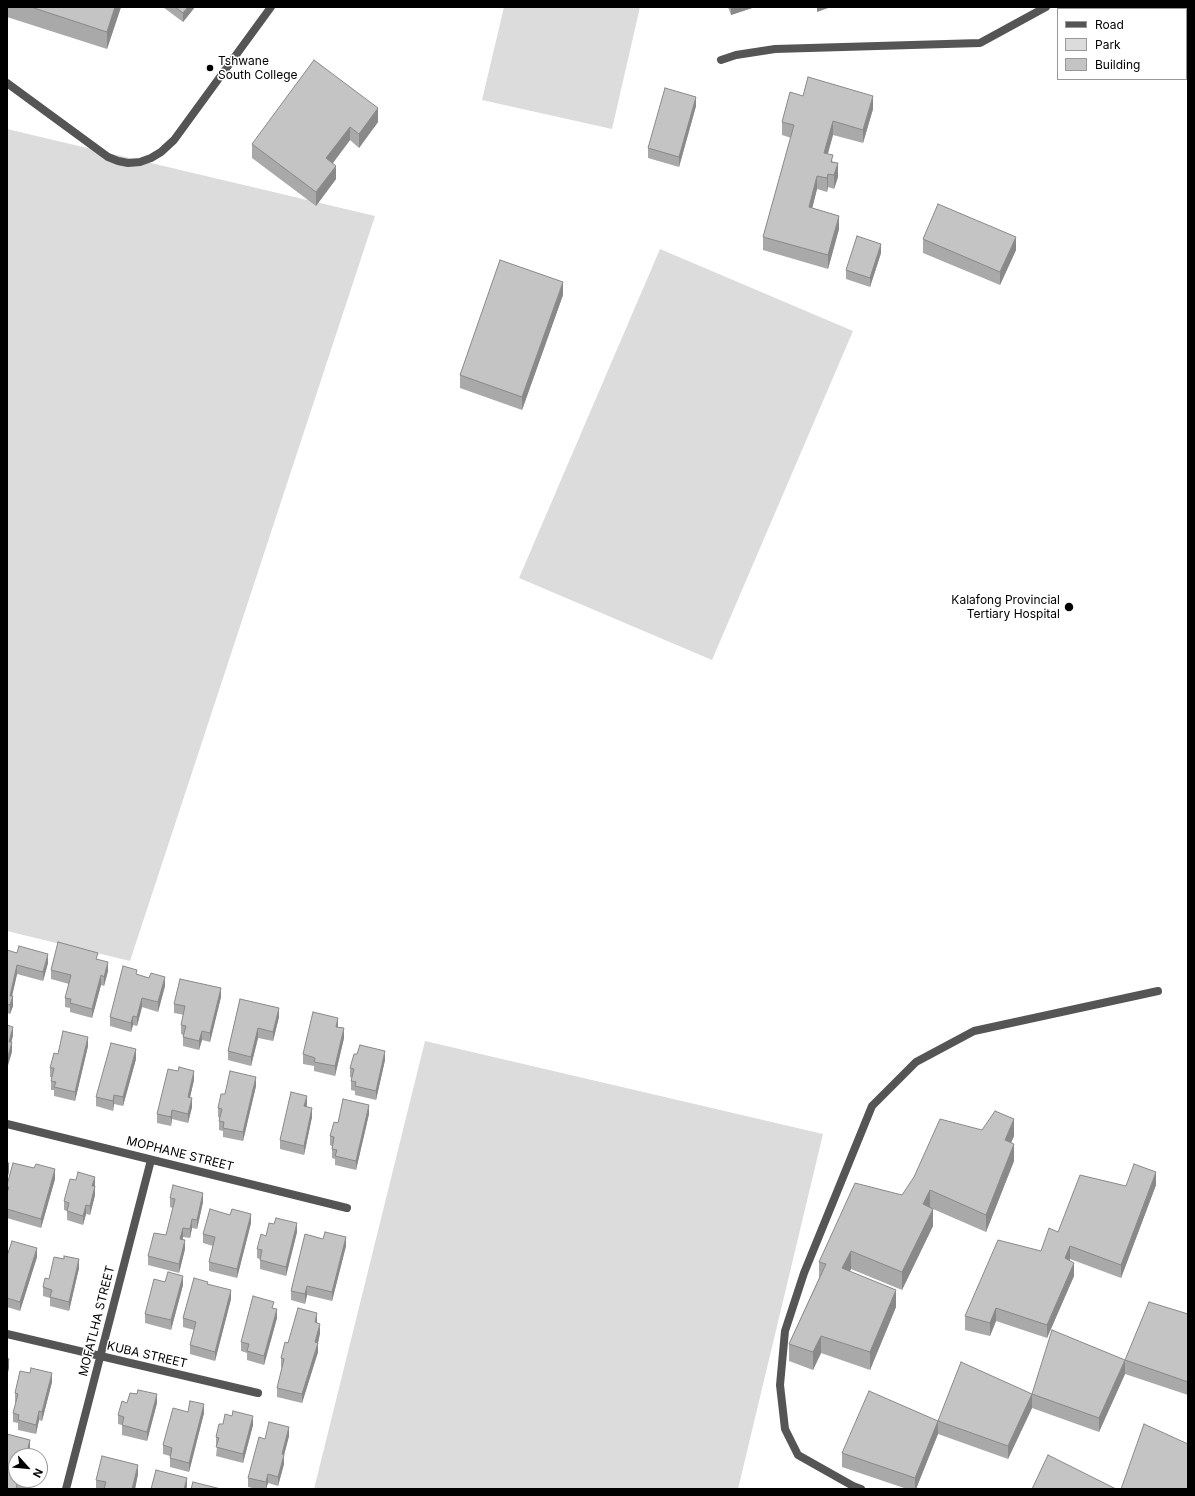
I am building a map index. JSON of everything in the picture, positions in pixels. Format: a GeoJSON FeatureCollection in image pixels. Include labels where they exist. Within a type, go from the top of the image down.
{"type":"FeatureCollection","features":[{"type":"Feature","properties":{"kind":"street"},"geometry":{"type":"LineString","coordinates":[[7,83],[108,157],[128,163],[140,162],[152,158],[162,152],[174,140],[270,7]]}},
{"type":"Feature","properties":{"kind":"street"},"geometry":{"type":"LineString","coordinates":[[720,60],[736,55],[775,49],[980,43],[1046,7]]}},
{"type":"Feature","properties":{"kind":"street"},"geometry":{"type":"LineString","coordinates":[[861,1489],[798,1455],[784,1429],[780,1385],[785,1331],[804,1273],[872,1106],[916,1062],[974,1031],[1158,991]]}},
{"type":"Feature","properties":{"kind":"street","name":"MOPHANE STREET"},"geometry":{"type":"LineString","coordinates":[[7,1124],[347,1208]]}},
{"type":"Feature","properties":{"kind":"street","name":"MOFATLHA STREET"},"geometry":{"type":"LineString","coordinates":[[66,1489],[151,1160]]}},
{"type":"Feature","properties":{"kind":"street","name":"KUBA STREET"},"geometry":{"type":"LineString","coordinates":[[7,1334],[258,1393]]}},
{"type":"Feature","properties":{"kind":"green space"},"geometry":{"type":"Polygon","coordinates":[[[504,7],[640,7],[612,129],[482,100],[504,7]]]}},
{"type":"Feature","properties":{"kind":"green space"},"geometry":{"type":"Polygon","coordinates":[[[7,129],[375,216],[130,961],[7,931],[7,129]]]}},
{"type":"Feature","properties":{"kind":"green space"},"geometry":{"type":"Polygon","coordinates":[[[660,249],[853,331],[712,660],[519,578],[660,249]]]}},
{"type":"Feature","properties":{"kind":"green space"},"geometry":{"type":"Polygon","coordinates":[[[425,1041],[823,1134],[738,1489],[314,1489],[425,1041]]]}},
{"type":"Feature","properties":{"kind":"building"},"geometry":{"type":"Polygon","coordinates":[[[31,7],[115,7],[107,32],[31,7]]]}},
{"type":"Feature","properties":{"kind":"building"},"geometry":{"type":"Polygon","coordinates":[[[175,7],[188,7],[183,13],[175,7]]]}},
{"type":"Feature","properties":{"kind":"building"},"geometry":{"type":"Polygon","coordinates":[[[314,60],[378,108],[359,134],[350,127],[326,158],[336,166],[316,192],[252,144],[314,60]]]}},
{"type":"Feature","properties":{"kind":"building"},"geometry":{"type":"Polygon","coordinates":[[[808,77],[873,96],[863,130],[833,121],[824,153],[833,155],[831,162],[838,163],[834,175],[828,174],[827,178],[817,176],[809,207],[839,216],[828,255],[763,237],[794,125],[782,122],[790,92],[803,96],[808,77]]]}},
{"type":"Feature","properties":{"kind":"building"},"geometry":{"type":"Polygon","coordinates":[[[665,88],[696,97],[679,157],[648,148],[665,88]]]}},
{"type":"Feature","properties":{"kind":"building"},"geometry":{"type":"Polygon","coordinates":[[[938,204],[1016,237],[1000,272],[923,239],[938,204]]]}},
{"type":"Feature","properties":{"kind":"building"},"geometry":{"type":"Polygon","coordinates":[[[857,236],[881,244],[870,278],[846,270],[857,236]]]}},
{"type":"Feature","properties":{"kind":"building"},"geometry":{"type":"Polygon","coordinates":[[[500,260],[563,282],[522,397],[460,375],[500,260]]]}},
{"type":"Feature","properties":{"kind":"building"},"geometry":{"type":"Polygon","coordinates":[[[58,942],[98,953],[96,959],[108,962],[104,977],[101,975],[92,1009],[70,1003],[71,999],[65,998],[71,975],[51,970],[58,942]]]}},
{"type":"Feature","properties":{"kind":"building"},"geometry":{"type":"Polygon","coordinates":[[[19,946],[48,954],[43,972],[17,965],[10,996],[13,996],[10,1005],[7,1004],[7,950],[17,953],[19,946]]]}},
{"type":"Feature","properties":{"kind":"building"},"geometry":{"type":"Polygon","coordinates":[[[123,966],[137,970],[136,974],[149,978],[151,973],[165,977],[158,1002],[142,998],[137,1017],[133,1016],[131,1023],[110,1017],[123,966]]]}},
{"type":"Feature","properties":{"kind":"building"},"geometry":{"type":"Polygon","coordinates":[[[180,979],[221,988],[210,1033],[202,1031],[199,1041],[183,1037],[186,1026],[181,1025],[185,1006],[174,1004],[180,979]]]}},
{"type":"Feature","properties":{"kind":"building"},"geometry":{"type":"Polygon","coordinates":[[[240,999],[279,1008],[273,1032],[258,1028],[251,1057],[228,1051],[240,999]]]}},
{"type":"Feature","properties":{"kind":"building"},"geometry":{"type":"Polygon","coordinates":[[[313,1012],[338,1018],[336,1027],[344,1028],[335,1066],[314,1062],[315,1058],[303,1054],[313,1012]]]}},
{"type":"Feature","properties":{"kind":"building"},"geometry":{"type":"Polygon","coordinates":[[[7,1025],[13,1027],[9,1042],[12,1042],[7,1060],[7,1025]]]}},
{"type":"Feature","properties":{"kind":"building"},"geometry":{"type":"Polygon","coordinates":[[[63,1031],[88,1037],[75,1092],[54,1087],[56,1082],[51,1081],[54,1068],[50,1068],[54,1053],[58,1054],[63,1031]]]}},
{"type":"Feature","properties":{"kind":"building"},"geometry":{"type":"Polygon","coordinates":[[[111,1043],[136,1049],[123,1097],[114,1095],[113,1101],[96,1097],[111,1043]]]}},
{"type":"Feature","properties":{"kind":"building"},"geometry":{"type":"Polygon","coordinates":[[[360,1045],[385,1051],[376,1091],[355,1086],[356,1082],[351,1081],[354,1069],[350,1068],[354,1054],[357,1054],[360,1045]]]}},
{"type":"Feature","properties":{"kind":"building"},"geometry":{"type":"Polygon","coordinates":[[[179,1067],[194,1071],[188,1097],[192,1098],[188,1114],[172,1110],[171,1117],[157,1114],[168,1069],[178,1071],[179,1067]]]}},
{"type":"Feature","properties":{"kind":"building"},"geometry":{"type":"Polygon","coordinates":[[[230,1071],[256,1077],[243,1132],[223,1128],[224,1122],[219,1121],[222,1109],[218,1108],[221,1094],[225,1094],[230,1071]]]}},
{"type":"Feature","properties":{"kind":"building"},"geometry":{"type":"Polygon","coordinates":[[[291,1092],[307,1096],[304,1106],[312,1108],[304,1146],[280,1140],[291,1092]]]}},
{"type":"Feature","properties":{"kind":"building"},"geometry":{"type":"Polygon","coordinates":[[[343,1099],[369,1105],[356,1161],[335,1156],[337,1150],[332,1149],[334,1137],[330,1136],[334,1122],[338,1123],[343,1099]]]}},
{"type":"Feature","properties":{"kind":"building"},"geometry":{"type":"Polygon","coordinates":[[[995,1111],[1014,1119],[1005,1140],[1014,1144],[986,1215],[930,1190],[923,1204],[933,1209],[902,1272],[851,1251],[842,1268],[896,1290],[870,1352],[821,1336],[813,1352],[789,1344],[826,1264],[819,1262],[855,1183],[902,1195],[914,1177],[940,1119],[982,1130],[995,1111]]]}},
{"type":"Feature","properties":{"kind":"building"},"geometry":{"type":"Polygon","coordinates":[[[13,1163],[34,1168],[36,1164],[55,1169],[41,1219],[7,1209],[7,1193],[9,1187],[7,1187],[7,1185],[13,1163]]]}},
{"type":"Feature","properties":{"kind":"building"},"geometry":{"type":"Polygon","coordinates":[[[1134,1164],[1156,1172],[1121,1265],[1070,1246],[1065,1258],[1074,1263],[1047,1325],[996,1308],[990,1323],[965,1316],[998,1240],[1041,1251],[1049,1228],[1058,1232],[1080,1175],[1126,1186],[1134,1164]]]}},
{"type":"Feature","properties":{"kind":"building"},"geometry":{"type":"Polygon","coordinates":[[[78,1172],[95,1177],[92,1186],[95,1186],[90,1206],[86,1205],[83,1216],[67,1211],[69,1203],[64,1201],[70,1179],[76,1180],[78,1172]]]}},
{"type":"Feature","properties":{"kind":"building"},"geometry":{"type":"Polygon","coordinates":[[[173,1185],[203,1193],[197,1220],[192,1219],[190,1229],[183,1228],[180,1239],[185,1240],[179,1264],[148,1256],[154,1233],[166,1235],[175,1199],[170,1198],[173,1185]]]}},
{"type":"Feature","properties":{"kind":"building"},"geometry":{"type":"Polygon","coordinates":[[[210,1209],[230,1215],[232,1209],[251,1214],[237,1269],[209,1262],[215,1237],[203,1234],[210,1209]]]}},
{"type":"Feature","properties":{"kind":"building"},"geometry":{"type":"Polygon","coordinates":[[[276,1218],[297,1223],[286,1267],[260,1260],[262,1250],[257,1249],[261,1234],[266,1236],[269,1223],[274,1224],[276,1218]]]}},
{"type":"Feature","properties":{"kind":"building"},"geometry":{"type":"Polygon","coordinates":[[[325,1232],[346,1237],[332,1292],[307,1286],[305,1294],[291,1291],[305,1234],[323,1239],[325,1232]]]}},
{"type":"Feature","properties":{"kind":"building"},"geometry":{"type":"Polygon","coordinates":[[[12,1241],[37,1248],[20,1302],[7,1298],[7,1256],[12,1241]]]}},
{"type":"Feature","properties":{"kind":"building"},"geometry":{"type":"Polygon","coordinates":[[[64,1256],[79,1259],[69,1302],[50,1297],[52,1290],[43,1287],[45,1278],[49,1279],[54,1257],[64,1259],[64,1256]]]}},
{"type":"Feature","properties":{"kind":"building"},"geometry":{"type":"Polygon","coordinates":[[[168,1272],[183,1276],[171,1320],[145,1314],[154,1279],[165,1282],[168,1272]]]}},
{"type":"Feature","properties":{"kind":"building"},"geometry":{"type":"Polygon","coordinates":[[[194,1278],[208,1282],[207,1284],[231,1290],[215,1352],[190,1345],[196,1322],[183,1318],[194,1278]]]}},
{"type":"Feature","properties":{"kind":"building"},"geometry":{"type":"Polygon","coordinates":[[[253,1296],[274,1302],[272,1308],[277,1309],[264,1356],[247,1351],[249,1344],[241,1342],[253,1296]]]}},
{"type":"Feature","properties":{"kind":"building"},"geometry":{"type":"Polygon","coordinates":[[[1149,1302],[1188,1314],[1188,1382],[1125,1360],[1149,1302]]]}},
{"type":"Feature","properties":{"kind":"building"},"geometry":{"type":"Polygon","coordinates":[[[298,1308],[317,1313],[315,1322],[320,1324],[315,1342],[318,1343],[302,1394],[277,1388],[284,1359],[281,1358],[285,1342],[288,1343],[298,1308]]]}},
{"type":"Feature","properties":{"kind":"building"},"geometry":{"type":"Polygon","coordinates":[[[1052,1330],[1125,1360],[1099,1418],[1032,1394],[1052,1330]]]}},
{"type":"Feature","properties":{"kind":"building"},"geometry":{"type":"Polygon","coordinates":[[[961,1362],[1032,1394],[1008,1446],[938,1421],[961,1362]]]}},
{"type":"Feature","properties":{"kind":"building"},"geometry":{"type":"Polygon","coordinates":[[[31,1368],[52,1373],[42,1412],[39,1411],[36,1425],[18,1420],[19,1415],[13,1413],[18,1394],[15,1393],[20,1371],[30,1373],[31,1368]]]}},
{"type":"Feature","properties":{"kind":"building"},"geometry":{"type":"Polygon","coordinates":[[[138,1390],[157,1394],[147,1432],[122,1425],[124,1417],[118,1415],[122,1401],[127,1403],[130,1393],[137,1394],[138,1390]]]}},
{"type":"Feature","properties":{"kind":"building"},"geometry":{"type":"Polygon","coordinates":[[[869,1391],[938,1421],[915,1478],[842,1453],[869,1391]]]}},
{"type":"Feature","properties":{"kind":"building"},"geometry":{"type":"Polygon","coordinates":[[[190,1401],[204,1404],[189,1463],[170,1458],[172,1448],[163,1445],[173,1408],[188,1412],[190,1401]]]}},
{"type":"Feature","properties":{"kind":"building"},"geometry":{"type":"Polygon","coordinates":[[[233,1411],[253,1416],[243,1454],[216,1447],[219,1438],[216,1437],[219,1424],[223,1424],[225,1414],[232,1416],[233,1411]]]}},
{"type":"Feature","properties":{"kind":"building"},"geometry":{"type":"Polygon","coordinates":[[[269,1422],[289,1427],[278,1477],[268,1474],[266,1482],[248,1478],[259,1437],[265,1439],[269,1422]]]}},
{"type":"Feature","properties":{"kind":"building"},"geometry":{"type":"Polygon","coordinates":[[[1144,1424],[1188,1444],[1188,1489],[1121,1489],[1144,1424]]]}},
{"type":"Feature","properties":{"kind":"building"},"geometry":{"type":"Polygon","coordinates":[[[7,1434],[30,1440],[28,1448],[8,1448],[8,1488],[16,1488],[7,1489],[7,1434]]]}},
{"type":"Feature","properties":{"kind":"building"},"geometry":{"type":"Polygon","coordinates":[[[1048,1455],[1116,1489],[1032,1489],[1048,1455]]]}},
{"type":"Feature","properties":{"kind":"building"},"geometry":{"type":"Polygon","coordinates":[[[102,1456],[138,1465],[132,1489],[104,1489],[106,1482],[96,1480],[102,1456]]]}},
{"type":"Feature","properties":{"kind":"building"},"geometry":{"type":"Polygon","coordinates":[[[156,1470],[187,1478],[184,1489],[151,1489],[156,1470]]]}},
{"type":"Feature","properties":{"kind":"building"},"geometry":{"type":"Polygon","coordinates":[[[193,1482],[221,1489],[191,1489],[193,1482]]]}},
{"type":"Feature","properties":{"kind":"place","name":"Tshwane South College"},"geometry":{"type":"Point","coordinates":[210,68]}},
{"type":"Feature","properties":{"kind":"place","name":"Kalafong Provincial Tertiary Hospital"},"geometry":{"type":"Point","coordinates":[1069,607]}}]}
